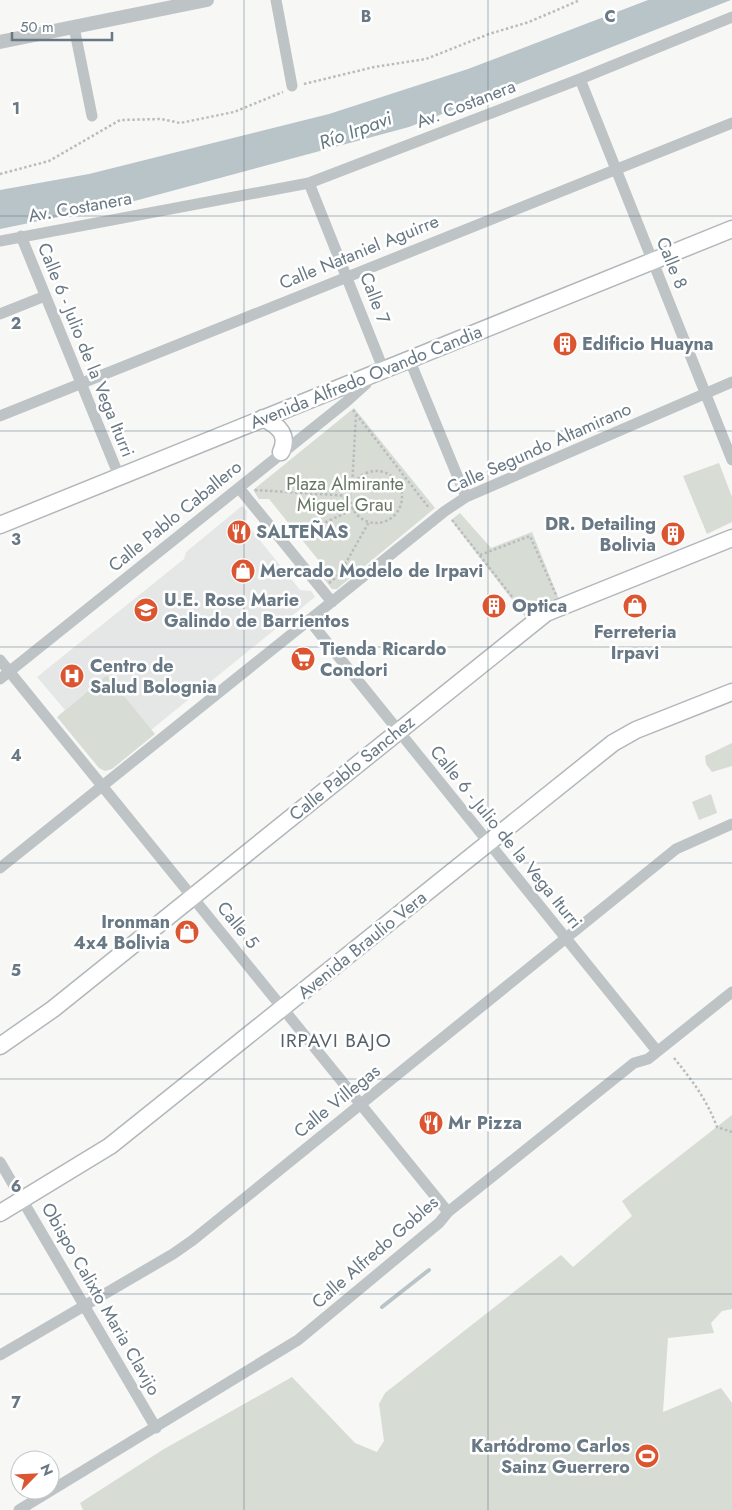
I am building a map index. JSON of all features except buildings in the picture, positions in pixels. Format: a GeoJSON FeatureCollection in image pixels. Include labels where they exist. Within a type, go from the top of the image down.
{"type":"FeatureCollection","features":[{"type":"Feature","properties":{"kind":"main road","name":"Avenida Alfredo Ovando Candia"},"geometry":{"type":"LineString","coordinates":[[0,525],[263,418],[410,361],[652,260],[732,229]]}},
{"type":"Feature","properties":{"kind":"main road"},"geometry":{"type":"LineString","coordinates":[[263,418],[276,424],[282,432],[286,443],[281,452]]}},
{"type":"Feature","properties":{"kind":"main road","name":"Calle Pablo Sanchez"},"geometry":{"type":"LineString","coordinates":[[0,1046],[53,1009],[546,613],[732,538]]}},
{"type":"Feature","properties":{"kind":"main road","name":"Avenida Braulio Vera"},"geometry":{"type":"LineString","coordinates":[[0,1213],[110,1146],[623,737],[732,692]]}},
{"type":"Feature","properties":{"kind":"street"},"geometry":{"type":"LineString","coordinates":[[0,42],[207,0]]}},
{"type":"Feature","properties":{"kind":"street"},"geometry":{"type":"LineString","coordinates":[[276,0],[292,86]]}},
{"type":"Feature","properties":{"kind":"street","name":"Av. Costanera"},"geometry":{"type":"LineString","coordinates":[[0,240],[309,183],[732,17]]}},
{"type":"Feature","properties":{"kind":"street"},"geometry":{"type":"LineString","coordinates":[[74,27],[92,116]]}},
{"type":"Feature","properties":{"kind":"street","name":"Calle 8"},"geometry":{"type":"LineString","coordinates":[[580,78],[732,460]]}},
{"type":"Feature","properties":{"kind":"street","name":"Calle Nataniel Aguirre"},"geometry":{"type":"LineString","coordinates":[[0,416],[732,123]]}},
{"type":"Feature","properties":{"kind":"street","name":"Calle 7"},"geometry":{"type":"LineString","coordinates":[[309,183],[384,371]]}},
{"type":"Feature","properties":{"kind":"street","name":"Calle 6 - Julio de la Vega Iturri"},"geometry":{"type":"LineString","coordinates":[[21,236],[119,476]]}},
{"type":"Feature","properties":{"kind":"street"},"geometry":{"type":"LineString","coordinates":[[0,314],[45,296]]}},
{"type":"Feature","properties":{"kind":"street"},"geometry":{"type":"LineString","coordinates":[[410,361],[466,497]]}},
{"type":"Feature","properties":{"kind":"street","name":"Calle Pablo Caballero"},"geometry":{"type":"LineString","coordinates":[[0,679],[239,488],[281,452],[359,392],[369,377]]}},
{"type":"Feature","properties":{"kind":"street","name":"Calle Segundo Altamirano"},"geometry":{"type":"LineString","coordinates":[[0,868],[445,511],[466,497],[732,382]]}},
{"type":"Feature","properties":{"kind":"street"},"geometry":{"type":"LineString","coordinates":[[239,488],[332,602]]}},
{"type":"Feature","properties":{"kind":"street","name":"Calle 6 - Julio de la Vega Iturri"},"geometry":{"type":"LineString","coordinates":[[309,620],[657,1051]]}},
{"type":"Feature","properties":{"kind":"street","name":"Calle 5"},"geometry":{"type":"LineString","coordinates":[[0,660],[448,1212]]}},
{"type":"Feature","properties":{"kind":"street","name":"Calle Villegas"},"geometry":{"type":"LineString","coordinates":[[0,1354],[173,1254],[193,1240],[676,849],[732,824]]}},
{"type":"Feature","properties":{"kind":"street","name":"Calle Alfredo Gobles"},"geometry":{"type":"LineString","coordinates":[[19,1510],[298,1340],[440,1224],[448,1212],[634,1063],[648,1059],[732,992]]}},
{"type":"Feature","properties":{"kind":"street","name":"Obispo Calixto Maria Clavijo"},"geometry":{"type":"LineString","coordinates":[[0,1162],[156,1428]]}},
{"type":"Feature","properties":{"kind":"path"},"geometry":{"type":"LineString","coordinates":[[0,174],[49,161],[120,120],[161,119],[180,123],[234,112],[281,93],[292,86],[374,67],[426,59],[489,34],[530,22],[580,0]]}},
{"type":"Feature","properties":{"kind":"path"},"geometry":{"type":"LineString","coordinates":[[352,409],[432,512]]}},
{"type":"Feature","properties":{"kind":"path"},"geometry":{"type":"LineString","coordinates":[[351,491],[360,477],[375,471],[390,475],[401,488],[401,504],[392,518],[385,521],[369,522],[354,509],[351,491],[356,414]]}},
{"type":"Feature","properties":{"kind":"path"},"geometry":{"type":"LineString","coordinates":[[254,490],[351,496]]}},
{"type":"Feature","properties":{"kind":"path"},"geometry":{"type":"LineString","coordinates":[[298,535],[354,509]]}},
{"type":"Feature","properties":{"kind":"path"},"geometry":{"type":"LineString","coordinates":[[445,511],[528,616]]}},
{"type":"Feature","properties":{"kind":"path"},"geometry":{"type":"LineString","coordinates":[[328,584],[339,575],[369,522]]}},
{"type":"Feature","properties":{"kind":"path"},"geometry":{"type":"LineString","coordinates":[[480,556],[530,536],[557,599]]}},
{"type":"Feature","properties":{"kind":"path"},"geometry":{"type":"LineString","coordinates":[[674,1058],[696,1083],[711,1110],[717,1127],[732,1132]]}},
{"type":"Feature","properties":{"kind":"shaded area"},"geometry":{"type":"Polygon","coordinates":[[[242,506],[247,511],[246,523],[300,590],[311,591],[315,597],[151,730],[107,675],[65,710],[37,677],[184,559],[186,552],[242,506]]]}},
{"type":"Feature","properties":{"kind":"green space","name":"Plaza Almirante Miguel Grau"},"geometry":{"type":"Polygon","coordinates":[[[354,408],[435,508],[337,589],[332,589],[324,579],[324,567],[269,499],[259,499],[253,490],[354,408]]]}},
{"type":"Feature","properties":{"kind":"green space"},"geometry":{"type":"Polygon","coordinates":[[[719,463],[732,497],[732,522],[707,534],[683,476],[719,463]]]}},
{"type":"Feature","properties":{"kind":"green space"},"geometry":{"type":"Polygon","coordinates":[[[460,513],[491,548],[532,532],[559,599],[543,606],[526,618],[451,520],[460,513]]]}},
{"type":"Feature","properties":{"kind":"green space"},"geometry":{"type":"Polygon","coordinates":[[[107,675],[155,734],[112,769],[105,771],[99,768],[57,717],[107,675]]]}},
{"type":"Feature","properties":{"kind":"green space"},"geometry":{"type":"Polygon","coordinates":[[[732,743],[732,766],[712,772],[706,764],[705,756],[732,743]]]}},
{"type":"Feature","properties":{"kind":"green space"},"geometry":{"type":"Polygon","coordinates":[[[711,794],[717,813],[699,820],[692,802],[711,794]]]}},
{"type":"Feature","properties":{"kind":"green space"},"geometry":{"type":"Polygon","coordinates":[[[732,1115],[732,1309],[722,1311],[711,1323],[714,1333],[668,1338],[663,1412],[721,1388],[732,1403],[732,1510],[83,1510],[80,1503],[164,1449],[292,1377],[355,1443],[377,1452],[384,1441],[379,1404],[385,1393],[561,1255],[573,1267],[632,1216],[622,1201],[732,1115]]]}},
{"type":"Feature","properties":{"kind":"water","name":"Río Irpavi"},"geometry":{"type":"Polygon","coordinates":[[[648,0],[731,0],[409,127],[127,203],[0,229],[0,190],[89,174],[329,114],[468,69],[648,0]]]}},
{"type":"Feature","properties":{"kind":"waterway"},"geometry":{"type":"LineString","coordinates":[[382,1307],[429,1270]]}},
{"type":"Feature","properties":{"kind":"place","name":"Edificio Huayna"},"geometry":{"type":"Point","coordinates":[565,344]}},
{"type":"Feature","properties":{"kind":"place","name":"SALTEÑAS"},"geometry":{"type":"Point","coordinates":[239,532]}},
{"type":"Feature","properties":{"kind":"place","name":"DR. Detailing Bolivia"},"geometry":{"type":"Point","coordinates":[673,534]}},
{"type":"Feature","properties":{"kind":"place","name":"Mercado Modelo de Irpavi"},"geometry":{"type":"Point","coordinates":[243,571]}},
{"type":"Feature","properties":{"kind":"place","name":"Optica"},"geometry":{"type":"Point","coordinates":[494,606]}},
{"type":"Feature","properties":{"kind":"place","name":"Ferreteria Irpavi"},"geometry":{"type":"Point","coordinates":[635,606]}},
{"type":"Feature","properties":{"kind":"place","name":"U.E. Rose Marie Galindo de Barrientos"},"geometry":{"type":"Point","coordinates":[146,610]}},
{"type":"Feature","properties":{"kind":"place","name":"Tienda Ricardo Condori"},"geometry":{"type":"Point","coordinates":[303,659]}},
{"type":"Feature","properties":{"kind":"place","name":"Centro de Salud Bolognia"},"geometry":{"type":"Point","coordinates":[72,676]}},
{"type":"Feature","properties":{"kind":"place","name":"Ironman 4x4 Bolivia"},"geometry":{"type":"Point","coordinates":[187,932]}},
{"type":"Feature","properties":{"kind":"place","name":"Mr Pizza"},"geometry":{"type":"Point","coordinates":[431,1123]}},
{"type":"Feature","properties":{"kind":"place","name":"Kartódromo Carlos Sainz Guerrero"},"geometry":{"type":"Point","coordinates":[647,1456]}},
{"type":"Feature","properties":{"kind":"district","name":"IRPAVI BAJO"},"geometry":{"type":"Point","coordinates":[336,1040]}}]}
